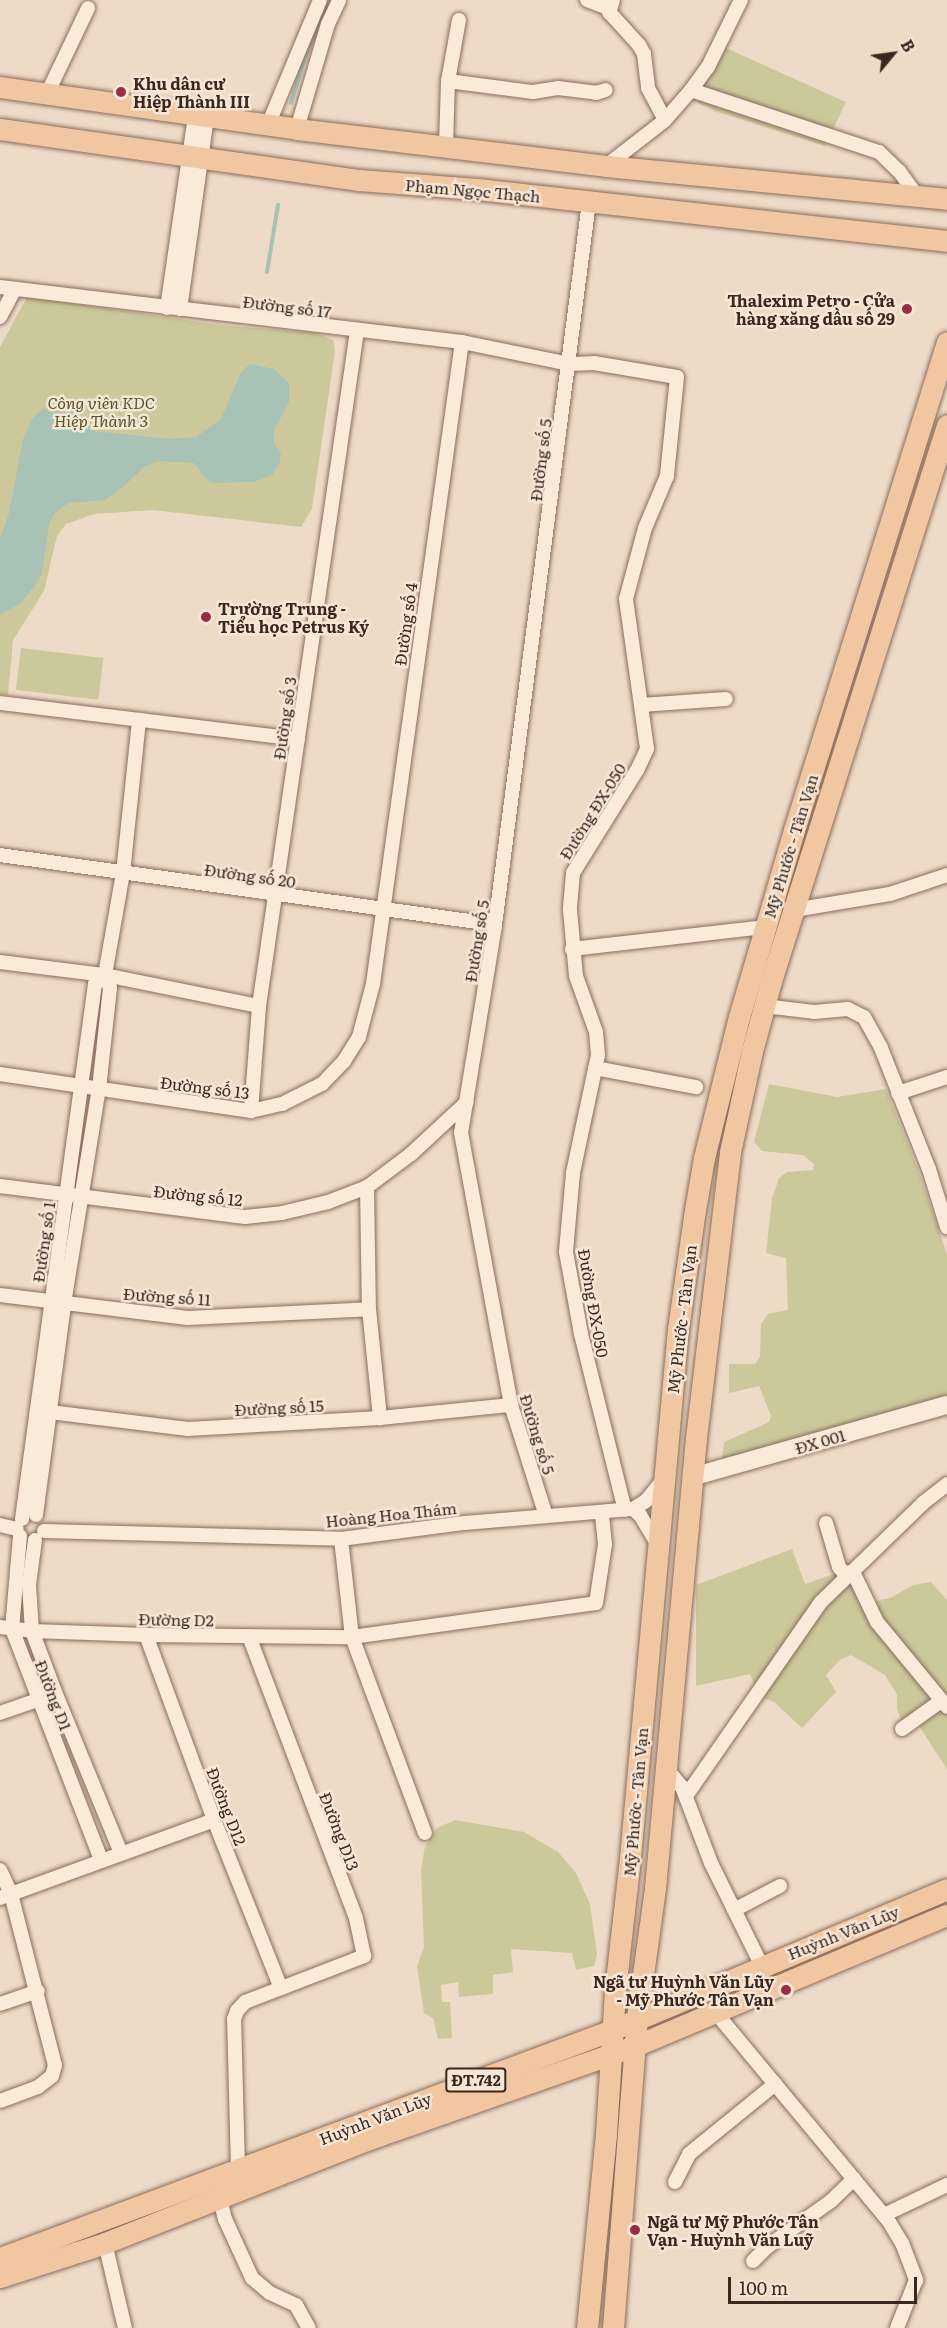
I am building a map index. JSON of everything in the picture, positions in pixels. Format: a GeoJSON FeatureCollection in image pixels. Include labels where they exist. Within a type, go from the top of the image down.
{"type":"FeatureCollection","features":[{"type":"Feature","properties":{"kind":"main road"},"geometry":{"type":"LineString","coordinates":[[0,87],[297,129],[446,145],[606,166],[947,199]]}},
{"type":"Feature","properties":{"kind":"main road","name":"Phạm Ngọc Thạch"},"geometry":{"type":"LineString","coordinates":[[0,129],[359,180],[477,189],[947,241]]}},
{"type":"Feature","properties":{"kind":"main road","name":"Mỹ Phước - Tân Vạn"},"geometry":{"type":"LineString","coordinates":[[587,2328],[606,2134],[612,2030],[678,1329],[700,1179],[739,1017],[794,830],[947,342]]}},
{"type":"Feature","properties":{"kind":"main road","name":"Mỹ Phước - Tân Vạn"},"geometry":{"type":"LineString","coordinates":[[613,2328],[637,2045],[637,2018],[655,1888],[692,1477],[722,1206],[739,1108],[764,1006],[947,425]]}},
{"type":"Feature","properties":{"kind":"main road","name":"Huỳnh Văn Lũy"},"geometry":{"type":"LineString","coordinates":[[0,2258],[612,2030],[947,1890]]}},
{"type":"Feature","properties":{"kind":"main road","name":"Huỳnh Văn Lũy"},"geometry":{"type":"LineString","coordinates":[[0,2277],[105,2243],[369,2139],[637,2045],[947,1915]]}},
{"type":"Feature","properties":{"kind":"street"},"geometry":{"type":"LineString","coordinates":[[268,124],[320,0]]}},
{"type":"Feature","properties":{"kind":"street"},"geometry":{"type":"LineString","coordinates":[[297,129],[328,24],[339,0]]}},
{"type":"Feature","properties":{"kind":"street"},"geometry":{"type":"LineString","coordinates":[[587,0],[612,5],[611,15],[639,45],[644,54],[648,88],[665,120]]}},
{"type":"Feature","properties":{"kind":"street"},"geometry":{"type":"LineString","coordinates":[[606,166],[665,120],[691,90],[708,67],[741,0]]}},
{"type":"Feature","properties":{"kind":"street"},"geometry":{"type":"LineString","coordinates":[[48,92],[88,8]]}},
{"type":"Feature","properties":{"kind":"street"},"geometry":{"type":"LineString","coordinates":[[446,145],[448,81],[459,20]]}},
{"type":"Feature","properties":{"kind":"street"},"geometry":{"type":"LineString","coordinates":[[448,81],[533,92],[558,88],[596,93],[606,90]]}},
{"type":"Feature","properties":{"kind":"street"},"geometry":{"type":"LineString","coordinates":[[691,90],[879,152],[899,171],[917,196]]}},
{"type":"Feature","properties":{"kind":"street"},"geometry":{"type":"LineString","coordinates":[[173,309],[201,116]]}},
{"type":"Feature","properties":{"kind":"street","name":"Đường số 5"},"geometry":{"type":"LineString","coordinates":[[546,1516],[511,1405],[462,1133],[495,925],[589,202]]}},
{"type":"Feature","properties":{"kind":"street","name":"Đường số 17"},"geometry":{"type":"LineString","coordinates":[[0,287],[462,342],[569,364],[594,363],[677,377]]}},
{"type":"Feature","properties":{"kind":"street"},"geometry":{"type":"LineString","coordinates":[[0,317],[15,289]]}},
{"type":"Feature","properties":{"kind":"street","name":"Đường số 3"},"geometry":{"type":"LineString","coordinates":[[251,1111],[259,1006],[277,895],[357,331]]}},
{"type":"Feature","properties":{"kind":"street","name":"Đường số 4"},"geometry":{"type":"LineString","coordinates":[[382,910],[462,342]]}},
{"type":"Feature","properties":{"kind":"street","name":"Đường ĐX-050"},"geometry":{"type":"LineString","coordinates":[[629,1510],[581,1334],[566,1252],[573,1173],[598,1055],[596,1032],[576,976],[570,910],[573,873],[637,770],[647,749],[626,599],[645,528],[667,476],[677,377]]}},
{"type":"Feature","properties":{"kind":"street"},"geometry":{"type":"LineString","coordinates":[[641,705],[726,699]]}},
{"type":"Feature","properties":{"kind":"street"},"geometry":{"type":"LineString","coordinates":[[0,703],[298,739]]}},
{"type":"Feature","properties":{"kind":"street","name":"Đường số 1"},"geometry":{"type":"LineString","coordinates":[[24,1525],[57,1303],[81,1198],[99,1089],[110,988],[105,975],[123,873],[139,720]]}},
{"type":"Feature","properties":{"kind":"street","name":"Đường số 20"},"geometry":{"type":"LineString","coordinates":[[0,855],[495,925]]}},
{"type":"Feature","properties":{"kind":"street"},"geometry":{"type":"LineString","coordinates":[[795,910],[890,894],[947,875]]}},
{"type":"Feature","properties":{"kind":"street","name":"Đường số 13"},"geometry":{"type":"LineString","coordinates":[[0,1074],[251,1111],[282,1104],[322,1084],[344,1061],[359,1037],[373,984],[382,910]]}},
{"type":"Feature","properties":{"kind":"street"},"geometry":{"type":"LineString","coordinates":[[572,949],[766,927]]}},
{"type":"Feature","properties":{"kind":"street"},"geometry":{"type":"LineString","coordinates":[[0,962],[105,975],[259,1006]]}},
{"type":"Feature","properties":{"kind":"street","name":"Đường số 1"},"geometry":{"type":"LineString","coordinates":[[24,1525],[50,1412],[66,1197],[95,984],[105,975]]}},
{"type":"Feature","properties":{"kind":"street"},"geometry":{"type":"LineString","coordinates":[[764,1006],[814,1012],[848,1009],[864,1017],[881,1048],[928,1169],[947,1227]]}},
{"type":"Feature","properties":{"kind":"street"},"geometry":{"type":"LineString","coordinates":[[595,1068],[696,1088]]}},
{"type":"Feature","properties":{"kind":"street"},"geometry":{"type":"LineString","coordinates":[[898,1093],[947,1077]]}},
{"type":"Feature","properties":{"kind":"street","name":"Đường số 12"},"geometry":{"type":"LineString","coordinates":[[0,1186],[66,1197],[245,1217],[282,1213],[328,1202],[368,1186],[411,1154],[467,1102]]}},
{"type":"Feature","properties":{"kind":"street"},"geometry":{"type":"LineString","coordinates":[[368,1186],[369,1309],[380,1418]]}},
{"type":"Feature","properties":{"kind":"street","name":"Đường số 11"},"geometry":{"type":"LineString","coordinates":[[0,1295],[188,1318],[369,1309]]}},
{"type":"Feature","properties":{"kind":"street","name":"Đường số 15"},"geometry":{"type":"LineString","coordinates":[[50,1412],[188,1429],[380,1418],[511,1405]]}},
{"type":"Feature","properties":{"kind":"street","name":"ĐX 001"},"geometry":{"type":"LineString","coordinates":[[692,1477],[947,1405]]}},
{"type":"Feature","properties":{"kind":"street"},"geometry":{"type":"LineString","coordinates":[[629,1510],[646,1502],[664,1479]]}},
{"type":"Feature","properties":{"kind":"street"},"geometry":{"type":"LineString","coordinates":[[686,1796],[816,1608],[923,1503],[947,1484]]}},
{"type":"Feature","properties":{"kind":"street"},"geometry":{"type":"LineString","coordinates":[[629,1510],[644,1519],[658,1545]]}},
{"type":"Feature","properties":{"kind":"street","name":"Hoàng Hoa Thám"},"geometry":{"type":"LineString","coordinates":[[24,1525],[25,1541],[40,1536],[341,1539],[465,1523],[629,1510]]}},
{"type":"Feature","properties":{"kind":"street","name":"Đường D2"},"geometry":{"type":"LineString","coordinates":[[6,1628],[146,1635],[352,1637],[596,1603],[605,1544],[602,1513]]}},
{"type":"Feature","properties":{"kind":"street"},"geometry":{"type":"LineString","coordinates":[[0,1525],[24,1525],[42,1519],[40,1536]]}},
{"type":"Feature","properties":{"kind":"street"},"geometry":{"type":"LineString","coordinates":[[826,1523],[839,1567],[844,1573],[853,1572]]}},
{"type":"Feature","properties":{"kind":"street","name":"Đường D1"},"geometry":{"type":"LineString","coordinates":[[24,1525],[6,1628],[77,1794],[101,1860]]}},
{"type":"Feature","properties":{"kind":"street","name":"Đường D1"},"geometry":{"type":"LineString","coordinates":[[40,1536],[29,1585],[33,1631],[92,1786],[121,1852]]}},
{"type":"Feature","properties":{"kind":"street"},"geometry":{"type":"LineString","coordinates":[[341,1539],[352,1637],[425,1833]]}},
{"type":"Feature","properties":{"kind":"street"},"geometry":{"type":"LineString","coordinates":[[853,1572],[878,1622],[944,1704],[902,1730]]}},
{"type":"Feature","properties":{"kind":"street","name":"Đường D12"},"geometry":{"type":"LineString","coordinates":[[146,1635],[214,1820],[281,1988]]}},
{"type":"Feature","properties":{"kind":"street","name":"Đường D13"},"geometry":{"type":"LineString","coordinates":[[249,1637],[356,1918],[364,1956],[281,1988]]}},
{"type":"Feature","properties":{"kind":"street"},"geometry":{"type":"LineString","coordinates":[[0,1713],[37,1701],[55,1692]]}},
{"type":"Feature","properties":{"kind":"street"},"geometry":{"type":"LineString","coordinates":[[666,1768],[686,1796],[711,1863],[762,1966]]}},
{"type":"Feature","properties":{"kind":"street"},"geometry":{"type":"LineString","coordinates":[[77,1794],[92,1786]]}},
{"type":"Feature","properties":{"kind":"street"},"geometry":{"type":"LineString","coordinates":[[5,1896],[214,1820]]}},
{"type":"Feature","properties":{"kind":"street"},"geometry":{"type":"LineString","coordinates":[[0,1870],[5,1896],[38,1991],[56,2065],[52,2076],[38,2087],[0,2101]]}},
{"type":"Feature","properties":{"kind":"street"},"geometry":{"type":"LineString","coordinates":[[734,1910],[780,1886]]}},
{"type":"Feature","properties":{"kind":"street"},"geometry":{"type":"LineString","coordinates":[[238,2169],[234,2019],[237,2011],[246,2002],[281,1988]]}},
{"type":"Feature","properties":{"kind":"street"},"geometry":{"type":"LineString","coordinates":[[0,2004],[38,1991]]}},
{"type":"Feature","properties":{"kind":"street"},"geometry":{"type":"LineString","coordinates":[[716,2013],[884,2215],[902,2243],[916,2280],[897,2328]]}},
{"type":"Feature","properties":{"kind":"street"},"geometry":{"type":"LineString","coordinates":[[675,2182],[689,2154],[775,2085]]}},
{"type":"Feature","properties":{"kind":"street"},"geometry":{"type":"LineString","coordinates":[[753,2261],[767,2247],[831,2201],[854,2179]]}},
{"type":"Feature","properties":{"kind":"street"},"geometry":{"type":"LineString","coordinates":[[884,2215],[947,2185]]}},
{"type":"Feature","properties":{"kind":"street"},"geometry":{"type":"LineString","coordinates":[[219,2198],[225,2219],[252,2278],[270,2293],[296,2305],[309,2328]]}},
{"type":"Feature","properties":{"kind":"street"},"geometry":{"type":"LineString","coordinates":[[105,2243],[125,2328]]}},
{"type":"Feature","properties":{"kind":"green space"},"geometry":{"type":"Polygon","coordinates":[[[726,48],[846,102],[825,146],[715,111],[693,100],[726,48]]]}},
{"type":"Feature","properties":{"kind":"green space","name":"Công viên KDC Hiệp Thành 3"},"geometry":{"type":"Polygon","coordinates":[[[27,297],[220,325],[316,333],[333,340],[335,351],[312,509],[301,527],[152,510],[94,514],[66,524],[57,536],[44,591],[13,640],[8,695],[0,694],[0,347],[27,297]]]}},
{"type":"Feature","properties":{"kind":"green space"},"geometry":{"type":"Polygon","coordinates":[[[21,648],[103,658],[98,700],[16,690],[21,648]]]}},
{"type":"Feature","properties":{"kind":"green space"},"geometry":{"type":"Polygon","coordinates":[[[769,1084],[837,1097],[886,1089],[919,1172],[947,1254],[947,1401],[722,1460],[724,1442],[769,1422],[771,1416],[759,1386],[729,1393],[729,1364],[755,1364],[760,1357],[761,1324],[768,1314],[788,1310],[786,1258],[766,1253],[772,1199],[779,1178],[787,1172],[813,1170],[814,1164],[803,1155],[762,1151],[754,1142],[769,1084]]]}},
{"type":"Feature","properties":{"kind":"green space"},"geometry":{"type":"Polygon","coordinates":[[[792,1549],[805,1584],[837,1573],[849,1579],[863,1604],[890,1598],[913,1585],[931,1582],[947,1600],[947,1769],[917,1723],[903,1724],[897,1709],[897,1695],[885,1675],[851,1655],[840,1660],[826,1675],[836,1692],[802,1728],[774,1702],[759,1696],[750,1674],[696,1686],[696,1585],[792,1549]]]}},
{"type":"Feature","properties":{"kind":"green space"},"geometry":{"type":"Polygon","coordinates":[[[455,1820],[524,1832],[558,1852],[576,1873],[590,1904],[597,1954],[594,1966],[576,1970],[572,1953],[511,1949],[513,1972],[493,1975],[493,1994],[459,1997],[458,1982],[441,1985],[442,2002],[450,2002],[452,2038],[438,2039],[433,2018],[424,2013],[417,1966],[424,1947],[421,1870],[425,1846],[437,1828],[455,1820]]]}},
{"type":"Feature","properties":{"kind":"shaded area"},"geometry":{"type":"Polygon","coordinates":[[[250,364],[274,369],[289,383],[289,402],[274,430],[274,443],[281,454],[280,462],[272,475],[254,482],[214,483],[207,480],[194,463],[159,461],[144,467],[105,500],[68,503],[54,514],[49,525],[42,573],[36,584],[22,602],[0,615],[0,539],[9,513],[23,439],[33,418],[43,409],[64,404],[71,407],[94,431],[170,439],[196,437],[221,419],[241,372],[250,364]]]}},
{"type":"Feature","properties":{"kind":"waterway"},"geometry":{"type":"LineString","coordinates":[[291,103],[307,51],[330,0]]}},
{"type":"Feature","properties":{"kind":"waterway"},"geometry":{"type":"LineString","coordinates":[[267,272],[278,205]]}},
{"type":"Feature","properties":{"kind":"place","name":"Khu dân cư Hiệp Thành III"},"geometry":{"type":"Point","coordinates":[121,92]}},
{"type":"Feature","properties":{"kind":"place","name":"Thalexim Petro - Cửa hàng xăng dầu số 29"},"geometry":{"type":"Point","coordinates":[907,309]}},
{"type":"Feature","properties":{"kind":"place","name":"Trường Trung - Tiểu học Petrus Ký"},"geometry":{"type":"Point","coordinates":[206,617]}},
{"type":"Feature","properties":{"kind":"place","name":"Ngã tư Huỳnh Văn Lũy - Mỹ Phước Tân Vạn"},"geometry":{"type":"Point","coordinates":[786,1990]}},
{"type":"Feature","properties":{"kind":"place","name":"Ngã tư Mỹ Phước Tân Vạn - Huỳnh Văn Luỹ"},"geometry":{"type":"Point","coordinates":[635,2230]}}]}
